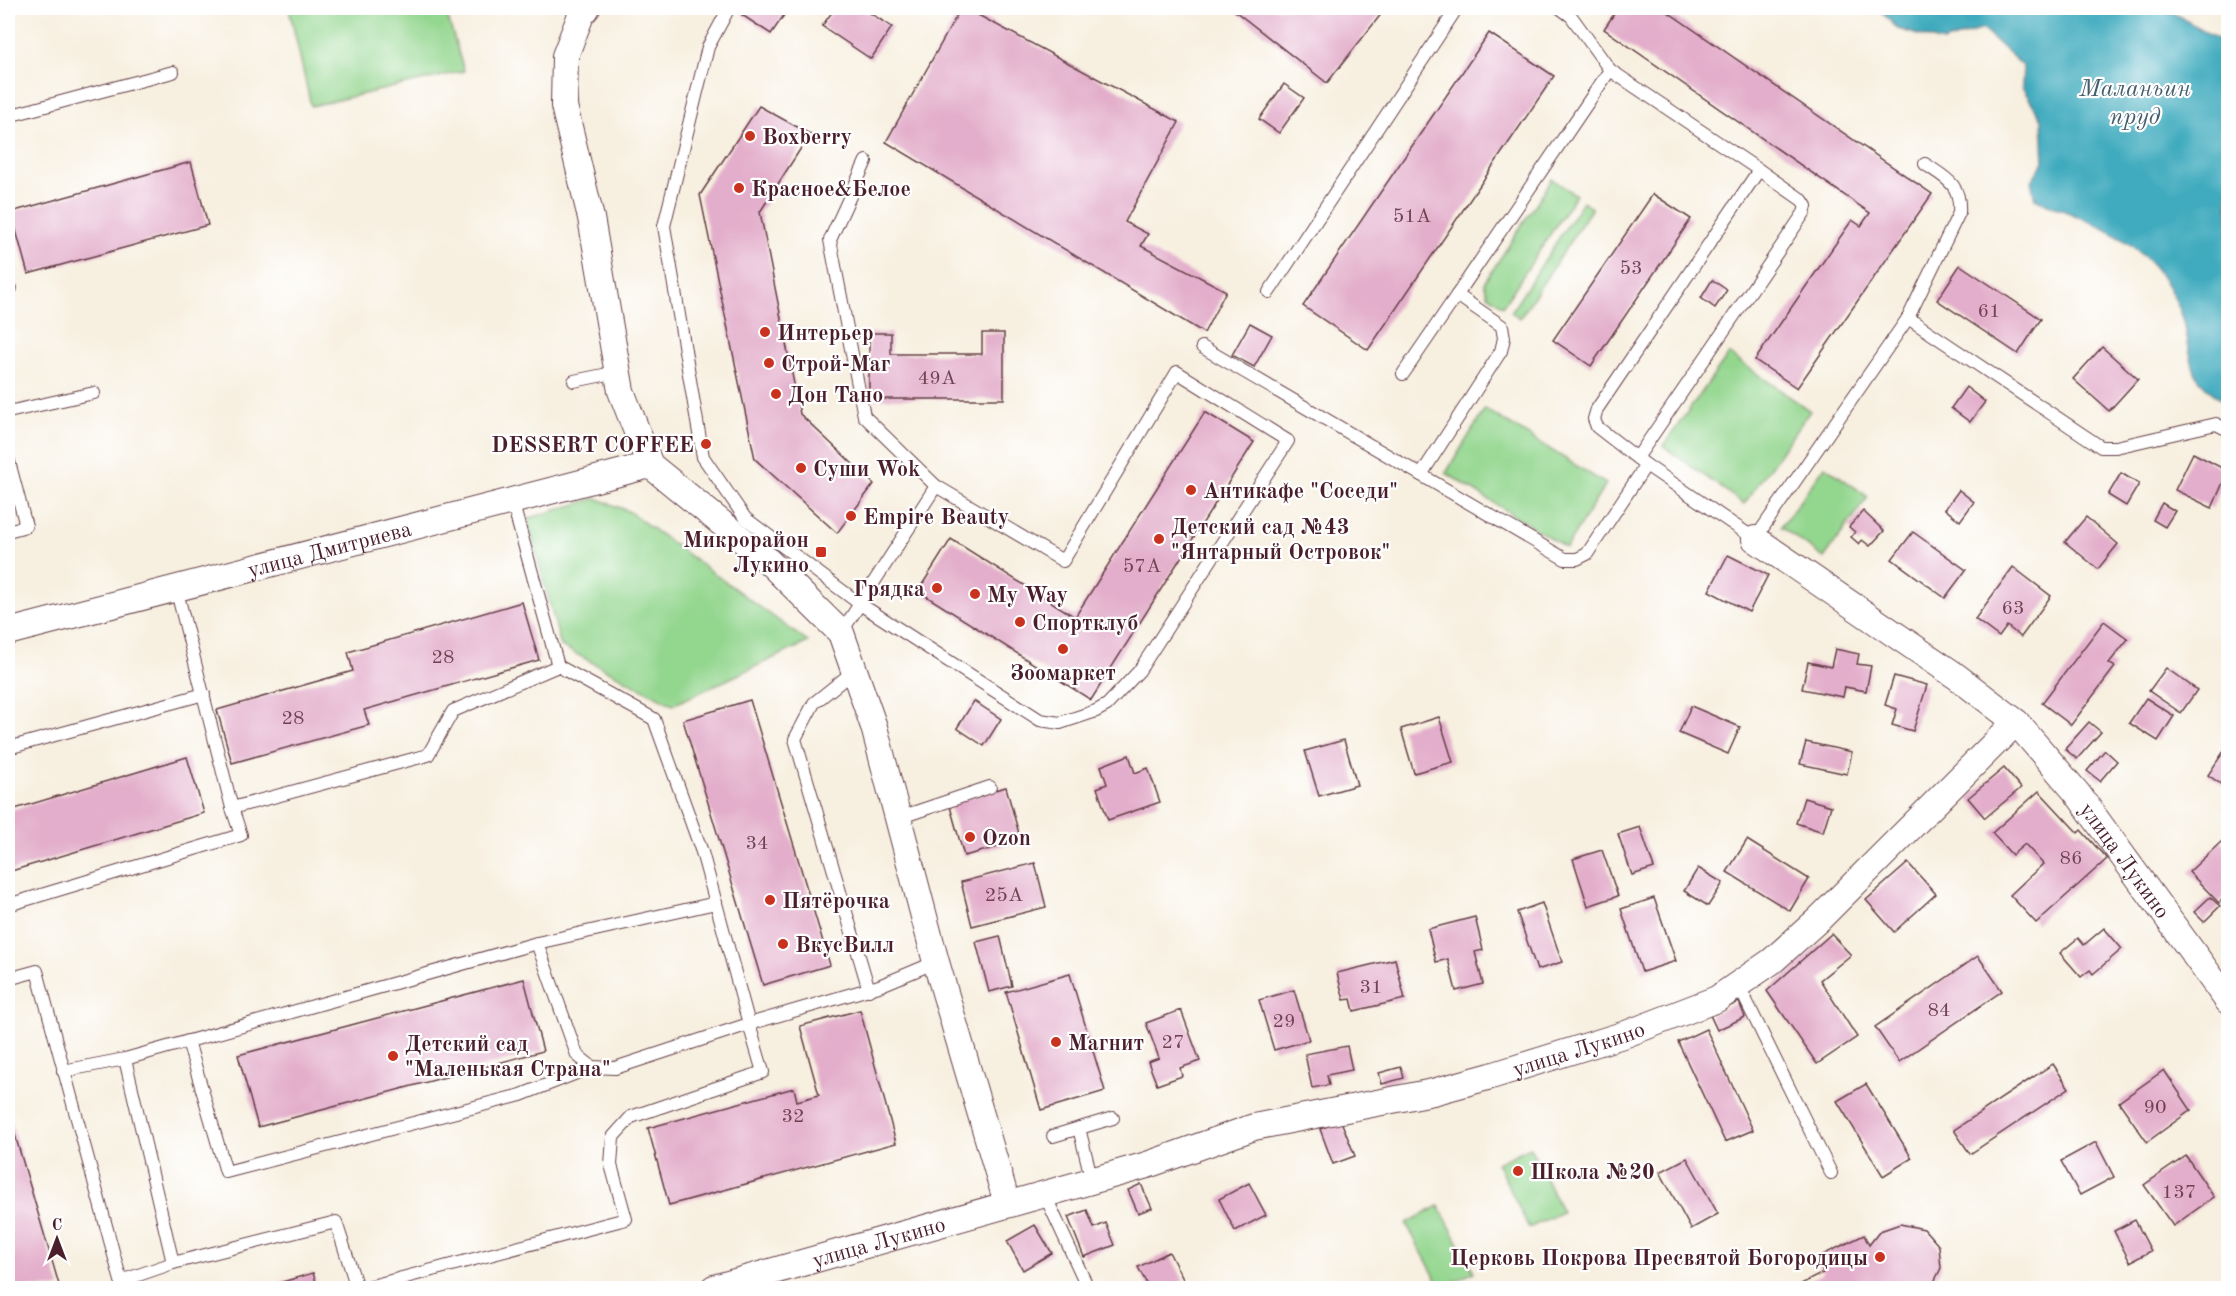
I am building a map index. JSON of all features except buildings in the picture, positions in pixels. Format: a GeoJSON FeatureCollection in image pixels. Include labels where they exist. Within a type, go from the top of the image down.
{"type":"FeatureCollection","features":[{"type":"Feature","properties":{"kind":"street"},"geometry":{"type":"LineString","coordinates":[[587,8],[581,15],[565,56],[564,106],[591,218],[621,391],[651,465],[767,560],[841,633],[874,727],[936,962],[1006,1203]]}},
{"type":"Feature","properties":{"kind":"street","name":"улица Дмитриева"},"geometry":{"type":"LineString","coordinates":[[8,632],[651,465]]}},
{"type":"Feature","properties":{"kind":"street","name":"улица Лукино"},"geometry":{"type":"LineString","coordinates":[[1755,538],[1956,676],[2016,722],[2077,793],[2228,1000]]}},
{"type":"Feature","properties":{"kind":"street","name":"улица Лукино"},"geometry":{"type":"LineString","coordinates":[[714,1288],[1006,1203],[1092,1181],[1254,1128],[1433,1092],[1491,1076],[1626,1034],[1717,999],[1772,961],[1819,919],[2016,722]]}},
{"type":"Feature","properties":{"kind":"lane"},"geometry":{"type":"LineString","coordinates":[[729,8],[708,47],[664,226],[703,457],[746,518],[860,604],[1040,720],[1060,723],[1096,711],[1107,705],[1139,671],[1288,441],[1177,372],[1063,561],[936,486],[864,416],[830,240],[866,161]]}},
{"type":"Feature","properties":{"kind":"lane"},"geometry":{"type":"LineString","coordinates":[[1269,292],[1457,8]]}},
{"type":"Feature","properties":{"kind":"lane"},"geometry":{"type":"LineString","coordinates":[[1202,347],[1565,559],[1577,559],[1587,554],[1641,462],[1804,213],[1806,206],[1802,200],[1759,170],[1610,70],[1571,16],[1560,8]]}},
{"type":"Feature","properties":{"kind":"lane"},"geometry":{"type":"LineString","coordinates":[[1403,374],[1610,70]]}},
{"type":"Feature","properties":{"kind":"lane"},"geometry":{"type":"LineString","coordinates":[[8,120],[12,115],[173,72]]}},
{"type":"Feature","properties":{"kind":"lane"},"geometry":{"type":"LineString","coordinates":[[1759,170],[1597,409],[1594,419],[1597,427],[1641,462],[1755,538],[1908,318],[1959,213],[1960,199],[1954,184],[1925,164]]}},
{"type":"Feature","properties":{"kind":"lane"},"geometry":{"type":"LineString","coordinates":[[1421,475],[1501,351],[1504,339],[1502,326],[1457,295]]}},
{"type":"Feature","properties":{"kind":"lane"},"geometry":{"type":"LineString","coordinates":[[1908,318],[2101,447],[2116,447],[2216,424],[2229,430]]}},
{"type":"Feature","properties":{"kind":"lane"},"geometry":{"type":"LineString","coordinates":[[574,381],[618,372]]}},
{"type":"Feature","properties":{"kind":"lane"},"geometry":{"type":"LineString","coordinates":[[8,412],[94,393]]}},
{"type":"Feature","properties":{"kind":"lane"},"geometry":{"type":"LineString","coordinates":[[8,458],[26,526],[8,531]]}},
{"type":"Feature","properties":{"kind":"lane"},"geometry":{"type":"LineString","coordinates":[[841,633],[936,486]]}},
{"type":"Feature","properties":{"kind":"lane"},"geometry":{"type":"LineString","coordinates":[[364,1288],[626,1219],[611,1165],[613,1137],[631,1117],[763,1072],[702,852],[654,719],[558,666],[512,501]]}},
{"type":"Feature","properties":{"kind":"lane"},"geometry":{"type":"LineString","coordinates":[[8,905],[241,835],[231,808],[176,588]]}},
{"type":"Feature","properties":{"kind":"lane"},"geometry":{"type":"LineString","coordinates":[[231,808],[428,755],[453,711],[558,666]]}},
{"type":"Feature","properties":{"kind":"lane"},"geometry":{"type":"LineString","coordinates":[[854,671],[814,703],[795,739],[869,990]]}},
{"type":"Feature","properties":{"kind":"lane"},"geometry":{"type":"LineString","coordinates":[[8,748],[204,694]]}},
{"type":"Feature","properties":{"kind":"lane"},"geometry":{"type":"LineString","coordinates":[[898,818],[990,787]]}},
{"type":"Feature","properties":{"kind":"lane"},"geometry":{"type":"LineString","coordinates":[[63,1071],[125,1059],[537,944],[716,903]]}},
{"type":"Feature","properties":{"kind":"lane"},"geometry":{"type":"LineString","coordinates":[[537,944],[577,1055],[592,1067]]}},
{"type":"Feature","properties":{"kind":"lane"},"geometry":{"type":"LineString","coordinates":[[188,1041],[226,1172],[521,1095],[592,1067],[615,1068],[748,1024],[869,990],[936,962]]}},
{"type":"Feature","properties":{"kind":"lane"},"geometry":{"type":"LineString","coordinates":[[8,979],[37,971],[121,1281],[173,1263],[336,1222],[357,1288]]}},
{"type":"Feature","properties":{"kind":"lane"},"geometry":{"type":"LineString","coordinates":[[1738,984],[1832,1173]]}},
{"type":"Feature","properties":{"kind":"lane"},"geometry":{"type":"LineString","coordinates":[[125,1059],[173,1263]]}},
{"type":"Feature","properties":{"kind":"lane"},"geometry":{"type":"LineString","coordinates":[[1053,1136],[1113,1118]]}},
{"type":"Feature","properties":{"kind":"lane"},"geometry":{"type":"LineString","coordinates":[[1079,1128],[1092,1181]]}},
{"type":"Feature","properties":{"kind":"lane"},"geometry":{"type":"LineString","coordinates":[[1044,1193],[1088,1288]]}},
{"type":"Feature","properties":{"kind":"green space"},"geometry":{"type":"Polygon","coordinates":[[[289,8],[445,8],[464,71],[311,106],[289,8]]]}},
{"type":"Feature","properties":{"kind":"green space"},"geometry":{"type":"Polygon","coordinates":[[[1552,179],[1576,195],[1503,306],[1488,295],[1484,283],[1552,179]]]}},
{"type":"Feature","properties":{"kind":"green space"},"geometry":{"type":"Polygon","coordinates":[[[1583,201],[1592,208],[1520,318],[1511,312],[1583,201]]]}},
{"type":"Feature","properties":{"kind":"green space"},"geometry":{"type":"Polygon","coordinates":[[[1729,354],[1810,411],[1744,504],[1663,446],[1729,354]]]}},
{"type":"Feature","properties":{"kind":"green space"},"geometry":{"type":"Polygon","coordinates":[[[1485,409],[1606,484],[1566,548],[1446,473],[1485,409]]]}},
{"type":"Feature","properties":{"kind":"green space"},"geometry":{"type":"Polygon","coordinates":[[[1825,466],[1868,497],[1824,558],[1781,527],[1825,466]]]}},
{"type":"Feature","properties":{"kind":"green space"},"geometry":{"type":"Polygon","coordinates":[[[596,498],[628,511],[808,642],[673,705],[561,646],[527,519],[596,498]]]}},
{"type":"Feature","properties":{"kind":"green space"},"geometry":{"type":"Polygon","coordinates":[[[1530,1147],[1562,1212],[1529,1228],[1497,1163],[1530,1147]]]}},
{"type":"Feature","properties":{"kind":"green space"},"geometry":{"type":"Polygon","coordinates":[[[1439,1206],[1474,1272],[1441,1288],[1406,1223],[1439,1206]]]}},
{"type":"Feature","properties":{"kind":"water","name":"Маланьин пруд"},"geometry":{"type":"Polygon","coordinates":[[[1878,8],[2165,8],[2219,40],[2228,42],[2228,409],[2197,376],[2192,363],[2183,318],[2172,293],[2158,272],[2125,241],[2105,229],[2035,199],[2031,181],[2044,162],[2042,119],[2022,87],[2023,66],[1982,29],[1943,42],[1898,29],[1878,8]]]}},
{"type":"Feature","properties":{"kind":"place","name":"Boxberry"},"geometry":{"type":"Point","coordinates":[750,136]}},
{"type":"Feature","properties":{"kind":"place","name":"Красное&Белое"},"geometry":{"type":"Point","coordinates":[739,188]}},
{"type":"Feature","properties":{"kind":"place","name":"Интерьер"},"geometry":{"type":"Point","coordinates":[765,332]}},
{"type":"Feature","properties":{"kind":"place","name":"Строй-Маг"},"geometry":{"type":"Point","coordinates":[769,363]}},
{"type":"Feature","properties":{"kind":"place","name":"Дон Тано"},"geometry":{"type":"Point","coordinates":[776,394]}},
{"type":"Feature","properties":{"kind":"place","name":"DESSERT COFFEE"},"geometry":{"type":"Point","coordinates":[706,444]}},
{"type":"Feature","properties":{"kind":"place","name":"Суши Wok"},"geometry":{"type":"Point","coordinates":[801,468]}},
{"type":"Feature","properties":{"kind":"place","name":"Антикафе \"Соседи\""},"geometry":{"type":"Point","coordinates":[1191,490]}},
{"type":"Feature","properties":{"kind":"place","name":"Empire Beauty"},"geometry":{"type":"Point","coordinates":[851,516]}},
{"type":"Feature","properties":{"kind":"place","name":"Детский сад №43 \"Янтарный Островок\""},"geometry":{"type":"Point","coordinates":[1159,539]}},
{"type":"Feature","properties":{"kind":"place","name":"Микрорайон Лукино"},"geometry":{"type":"Point","coordinates":[821,552]}},
{"type":"Feature","properties":{"kind":"place","name":"Грядка"},"geometry":{"type":"Point","coordinates":[937,588]}},
{"type":"Feature","properties":{"kind":"place","name":"My Way"},"geometry":{"type":"Point","coordinates":[975,594]}},
{"type":"Feature","properties":{"kind":"place","name":"Спортклуб"},"geometry":{"type":"Point","coordinates":[1020,622]}},
{"type":"Feature","properties":{"kind":"place","name":"Зоомаркет"},"geometry":{"type":"Point","coordinates":[1063,649]}},
{"type":"Feature","properties":{"kind":"place","name":"Ozon"},"geometry":{"type":"Point","coordinates":[970,837]}},
{"type":"Feature","properties":{"kind":"place","name":"Пятёрочка"},"geometry":{"type":"Point","coordinates":[770,900]}},
{"type":"Feature","properties":{"kind":"place","name":"ВкусВилл"},"geometry":{"type":"Point","coordinates":[783,944]}},
{"type":"Feature","properties":{"kind":"place","name":"Магнит"},"geometry":{"type":"Point","coordinates":[1056,1042]}},
{"type":"Feature","properties":{"kind":"place","name":"Детский сад \"Маленькая Страна\""},"geometry":{"type":"Point","coordinates":[393,1056]}},
{"type":"Feature","properties":{"kind":"place","name":"Школа №20"},"geometry":{"type":"Point","coordinates":[1518,1171]}},
{"type":"Feature","properties":{"kind":"place","name":"Церковь Покрова Пресвятой Богородицы"},"geometry":{"type":"Point","coordinates":[1880,1257]}}]}
